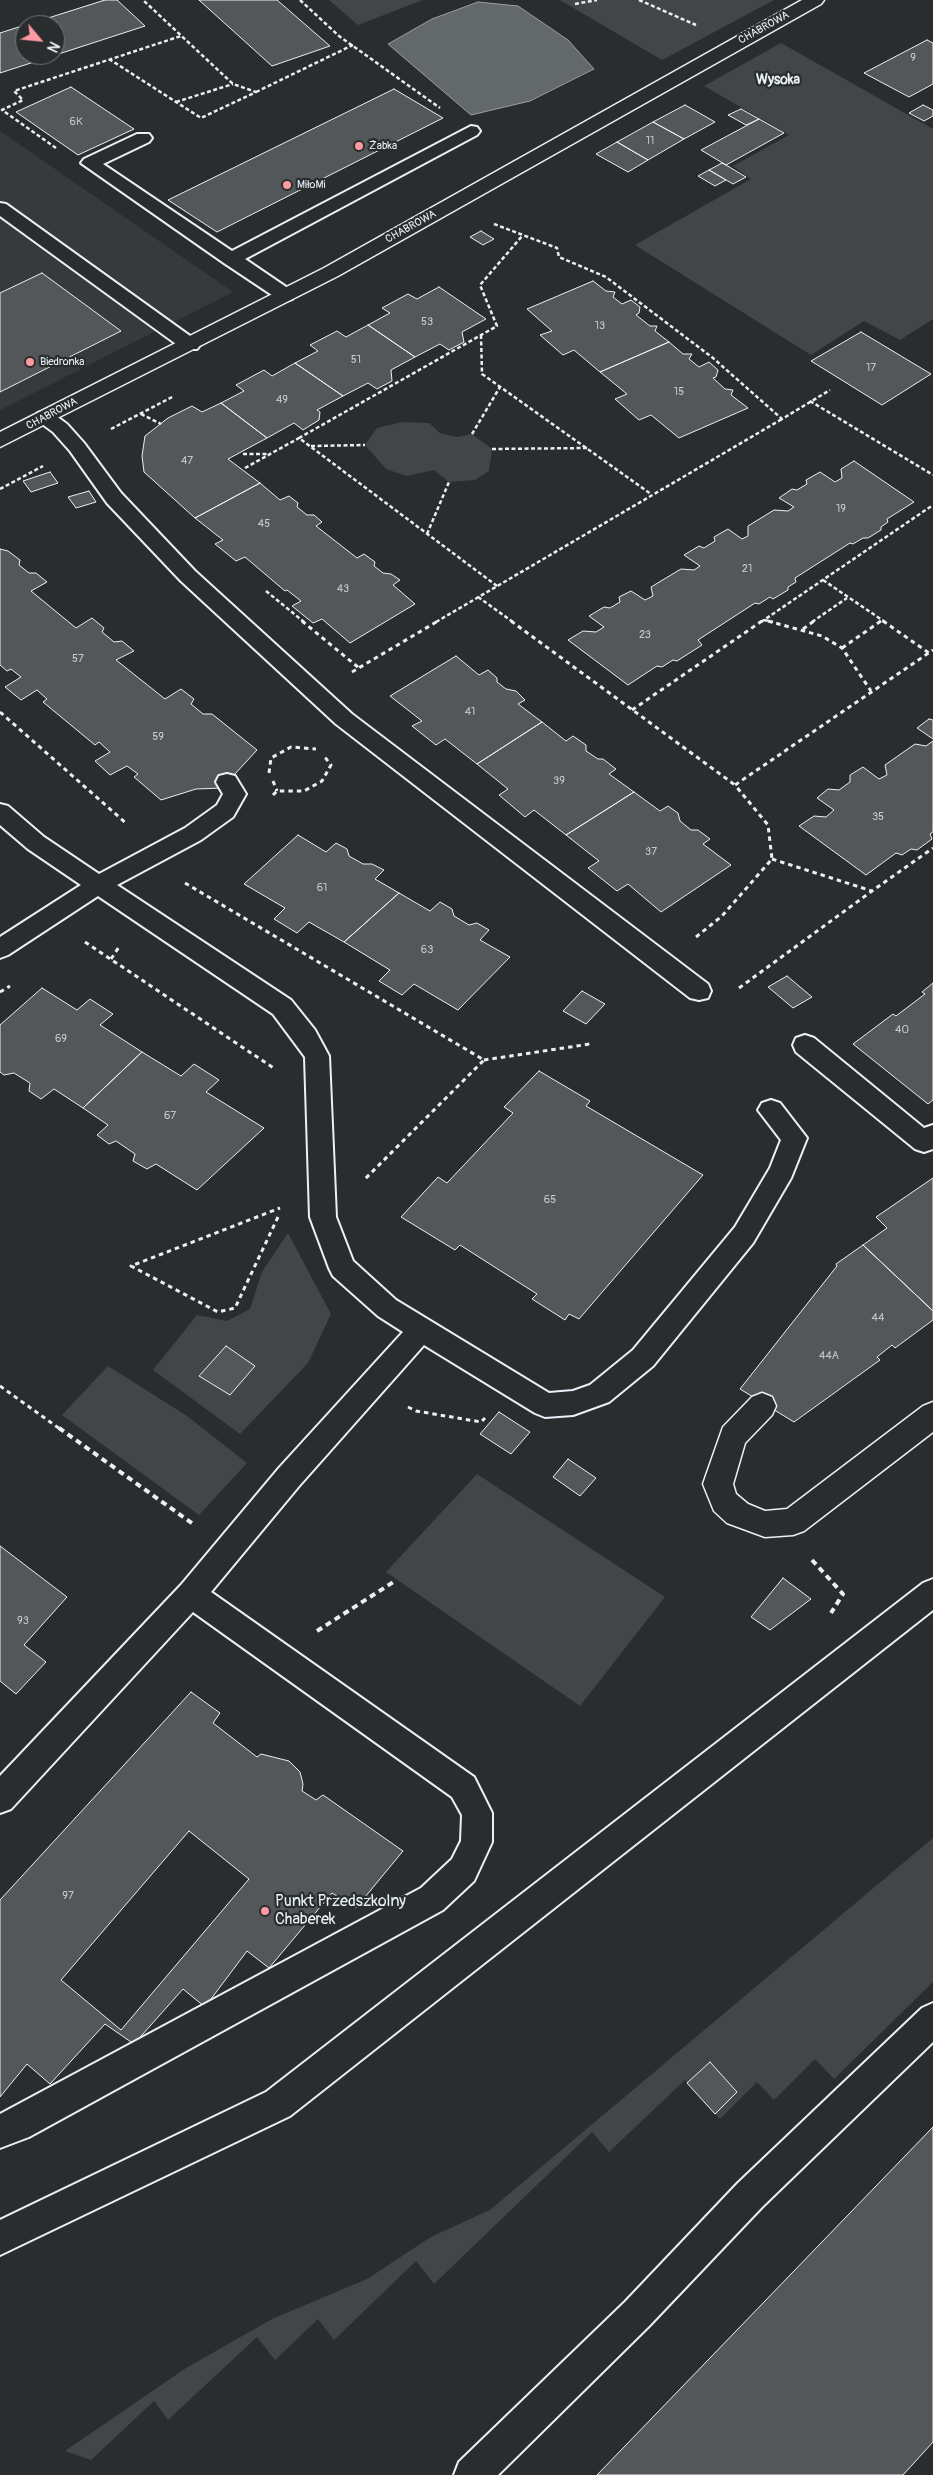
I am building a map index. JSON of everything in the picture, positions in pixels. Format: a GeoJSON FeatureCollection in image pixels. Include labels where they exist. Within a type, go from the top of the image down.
{"type":"FeatureCollection","features":[{"type":"Feature","properties":{"kind":"street","name":"CHABROWA"},"geometry":{"type":"LineString","coordinates":[[0,440],[285,295],[815,0]]}},
{"type":"Feature","properties":{"kind":"street"},"geometry":{"type":"LineString","coordinates":[[762,1406],[733,1436],[718,1484],[724,1502],[738,1514],[765,1524],[793,1522],[933,1415]]}},
{"type":"Feature","properties":{"kind":"lane"},"geometry":{"type":"LineString","coordinates":[[230,258],[471,131]]}},
{"type":"Feature","properties":{"kind":"lane"},"geometry":{"type":"LineString","coordinates":[[143,138],[90,163],[285,295]]}},
{"type":"Feature","properties":{"kind":"lane"},"geometry":{"type":"LineString","coordinates":[[0,208],[190,344]]}},
{"type":"Feature","properties":{"kind":"lane"},"geometry":{"type":"LineString","coordinates":[[45,417],[60,428],[114,498],[188,576],[349,723],[699,991]]}},
{"type":"Feature","properties":{"kind":"lane"},"geometry":{"type":"LineString","coordinates":[[0,949],[98,885],[193,834],[226,811],[235,794],[227,782]]}},
{"type":"Feature","properties":{"kind":"lane"},"geometry":{"type":"LineString","coordinates":[[0,812],[36,843],[282,1007],[306,1038],[316,1056],[323,1217],[342,1268],[387,1308],[545,1405],[573,1404],[599,1394],[643,1358],[744,1235],[782,1171],[794,1138],[771,1110]]}},
{"type":"Feature","properties":{"kind":"lane"},"geometry":{"type":"LineString","coordinates":[[805,1045],[924,1142],[933,1135]]}},
{"type":"Feature","properties":{"kind":"lane"},"geometry":{"type":"LineString","coordinates":[[0,1798],[191,1594],[372,1384],[422,1329]]}},
{"type":"Feature","properties":{"kind":"lane"},"geometry":{"type":"LineString","coordinates":[[0,2238],[278,2104],[933,1592]]}},
{"type":"Feature","properties":{"kind":"lane"},"geometry":{"type":"LineString","coordinates":[[0,2130],[17,2125],[432,1899],[463,1870],[476,1842],[477,1813],[463,1788],[191,1594]]}},
{"type":"Feature","properties":{"kind":"lane"},"geometry":{"type":"LineString","coordinates":[[472,2475],[637,2314],[750,2195],[933,2019]]}},
{"type":"Feature","properties":{"kind":"path"},"geometry":{"type":"LineString","coordinates":[[143,0],[233,84],[256,92]]}},
{"type":"Feature","properties":{"kind":"path"},"geometry":{"type":"LineString","coordinates":[[300,0],[339,36],[471,131]]}},
{"type":"Feature","properties":{"kind":"path"},"geometry":{"type":"LineString","coordinates":[[575,4],[598,0]]}},
{"type":"Feature","properties":{"kind":"path"},"geometry":{"type":"LineString","coordinates":[[639,0],[699,27]]}},
{"type":"Feature","properties":{"kind":"path"},"geometry":{"type":"LineString","coordinates":[[57,148],[2,110],[23,100],[14,91],[108,58],[181,36]]}},
{"type":"Feature","properties":{"kind":"path"},"geometry":{"type":"LineString","coordinates":[[108,58],[201,118],[353,45]]}},
{"type":"Feature","properties":{"kind":"path"},"geometry":{"type":"LineString","coordinates":[[175,102],[233,84]]}},
{"type":"Feature","properties":{"kind":"path"},"geometry":{"type":"LineString","coordinates":[[493,224],[557,248],[559,257],[606,277],[713,358],[782,418]]}},
{"type":"Feature","properties":{"kind":"path"},"geometry":{"type":"LineString","coordinates":[[245,468],[497,326],[480,285],[522,235]]}},
{"type":"Feature","properties":{"kind":"path"},"geometry":{"type":"LineString","coordinates":[[481,335],[482,374],[651,494]]}},
{"type":"Feature","properties":{"kind":"path"},"geometry":{"type":"LineString","coordinates":[[472,434],[500,387]]}},
{"type":"Feature","properties":{"kind":"path"},"geometry":{"type":"LineString","coordinates":[[316,693],[830,390]]}},
{"type":"Feature","properties":{"kind":"path"},"geometry":{"type":"LineString","coordinates":[[810,402],[933,475]]}},
{"type":"Feature","properties":{"kind":"path"},"geometry":{"type":"LineString","coordinates":[[141,414],[160,424]]}},
{"type":"Feature","properties":{"kind":"path"},"geometry":{"type":"LineString","coordinates":[[299,438],[497,586]]}},
{"type":"Feature","properties":{"kind":"path"},"geometry":{"type":"LineString","coordinates":[[310,446],[365,445]]}},
{"type":"Feature","properties":{"kind":"path"},"geometry":{"type":"LineString","coordinates":[[492,449],[587,448]]}},
{"type":"Feature","properties":{"kind":"path"},"geometry":{"type":"LineString","coordinates":[[243,454],[270,454]]}},
{"type":"Feature","properties":{"kind":"path"},"geometry":{"type":"LineString","coordinates":[[427,534],[449,482]]}},
{"type":"Feature","properties":{"kind":"path"},"geometry":{"type":"LineString","coordinates":[[632,710],[933,504]]}},
{"type":"Feature","properties":{"kind":"path"},"geometry":{"type":"LineString","coordinates":[[823,580],[929,653]]}},
{"type":"Feature","properties":{"kind":"path"},"geometry":{"type":"LineString","coordinates":[[478,597],[735,785],[768,825],[772,859],[722,916],[689,943]]}},
{"type":"Feature","properties":{"kind":"path"},"geometry":{"type":"LineString","coordinates":[[802,630],[847,598]]}},
{"type":"Feature","properties":{"kind":"path"},"geometry":{"type":"LineString","coordinates":[[764,620],[822,636],[842,648],[871,691]]}},
{"type":"Feature","properties":{"kind":"path"},"geometry":{"type":"LineString","coordinates":[[842,648],[881,621]]}},
{"type":"Feature","properties":{"kind":"path"},"geometry":{"type":"LineString","coordinates":[[735,785],[933,650]]}},
{"type":"Feature","properties":{"kind":"path"},"geometry":{"type":"LineString","coordinates":[[0,712],[127,824]]}},
{"type":"Feature","properties":{"kind":"path"},"geometry":{"type":"LineString","coordinates":[[736,990],[933,848]]}},
{"type":"Feature","properties":{"kind":"path"},"geometry":{"type":"LineString","coordinates":[[772,859],[872,891]]}},
{"type":"Feature","properties":{"kind":"path"},"geometry":{"type":"LineString","coordinates":[[182,882],[484,1060]]}},
{"type":"Feature","properties":{"kind":"path"},"geometry":{"type":"LineString","coordinates":[[78,937],[275,1070]]}},
{"type":"Feature","properties":{"kind":"path"},"geometry":{"type":"LineString","coordinates":[[0,992],[7,989]]}},
{"type":"Feature","properties":{"kind":"path"},"geometry":{"type":"LineString","coordinates":[[358,1186],[484,1060],[590,1044]]}},
{"type":"Feature","properties":{"kind":"path"},"geometry":{"type":"LineString","coordinates":[[282,1207],[235,1308],[218,1312],[131,1266],[282,1207]]}},
{"type":"Feature","properties":{"kind":"path"},"geometry":{"type":"LineString","coordinates":[[372,1384],[416,1411],[481,1422],[512,1385]]}},
{"type":"Feature","properties":{"kind":"path"},"geometry":{"type":"LineString","coordinates":[[312,1634],[395,1581]]}},
{"type":"Feature","properties":{"kind":"shaded area"},"geometry":{"type":"Polygon","coordinates":[[[329,0],[423,0],[358,25],[329,0]]]}},
{"type":"Feature","properties":{"kind":"shaded area"},"geometry":{"type":"Polygon","coordinates":[[[560,0],[774,0],[662,60],[560,0]]]}},
{"type":"Feature","properties":{"kind":"shaded area"},"geometry":{"type":"Polygon","coordinates":[[[478,2],[518,6],[568,40],[594,69],[530,101],[471,115],[388,44],[432,19],[478,2]]]}},
{"type":"Feature","properties":{"kind":"shaded area"},"geometry":{"type":"Polygon","coordinates":[[[781,43],[933,129],[933,319],[900,340],[864,321],[811,355],[635,245],[751,179],[733,166],[789,135],[704,86],[781,43]]]}},
{"type":"Feature","properties":{"kind":"shaded area"},"geometry":{"type":"Polygon","coordinates":[[[0,131],[233,292],[0,410],[0,131]]]}},
{"type":"Feature","properties":{"kind":"shaded area"},"geometry":{"type":"Polygon","coordinates":[[[402,422],[429,423],[440,433],[457,437],[472,434],[492,449],[489,471],[475,480],[449,482],[434,470],[407,476],[386,469],[365,445],[377,428],[402,422]]]}},
{"type":"Feature","properties":{"kind":"shaded area"},"geometry":{"type":"Polygon","coordinates":[[[288,1233],[331,1314],[308,1363],[240,1434],[153,1370],[197,1315],[227,1321],[250,1309],[262,1272],[288,1233]]]}},
{"type":"Feature","properties":{"kind":"shaded area"},"geometry":{"type":"Polygon","coordinates":[[[108,1366],[187,1416],[247,1463],[199,1515],[62,1415],[108,1366]]]}},
{"type":"Feature","properties":{"kind":"shaded area"},"geometry":{"type":"Polygon","coordinates":[[[477,1474],[665,1597],[580,1706],[386,1572],[477,1474]]]}},
{"type":"Feature","properties":{"kind":"shaded area"},"geometry":{"type":"Polygon","coordinates":[[[933,1838],[933,1982],[834,2079],[815,2059],[774,2100],[757,2082],[720,2119],[715,2114],[737,2092],[710,2062],[687,2083],[685,2080],[609,2152],[592,2132],[434,2284],[416,2261],[334,2340],[318,2319],[275,2360],[257,2337],[168,2420],[154,2401],[91,2460],[65,2451],[186,2368],[272,2319],[367,2279],[431,2237],[490,2210],[933,1838]]]}},
{"type":"Feature","properties":{"kind":"building"},"geometry":{"type":"Polygon","coordinates":[[[105,0],[117,0],[145,26],[65,52],[65,15],[58,15],[105,0]]]}},
{"type":"Feature","properties":{"kind":"building"},"geometry":{"type":"Polygon","coordinates":[[[199,0],[277,0],[330,46],[272,66],[199,0]]]}},
{"type":"Feature","properties":{"kind":"building"},"geometry":{"type":"Polygon","coordinates":[[[15,28],[15,65],[25,65],[0,73],[0,33],[15,28]]]}},
{"type":"Feature","properties":{"kind":"building"},"geometry":{"type":"Polygon","coordinates":[[[927,40],[933,43],[933,84],[909,97],[864,73],[927,40]]]}},
{"type":"Feature","properties":{"kind":"building"},"geometry":{"type":"Polygon","coordinates":[[[71,87],[134,129],[78,155],[16,112],[71,87]]]}},
{"type":"Feature","properties":{"kind":"building"},"geometry":{"type":"Polygon","coordinates":[[[394,89],[443,118],[217,232],[168,200],[394,89]]]}},
{"type":"Feature","properties":{"kind":"building"},"geometry":{"type":"Polygon","coordinates":[[[685,105],[715,122],[684,139],[653,122],[685,105]]]}},
{"type":"Feature","properties":{"kind":"building"},"geometry":{"type":"Polygon","coordinates":[[[923,105],[933,110],[933,116],[924,121],[909,113],[923,105]]]}},
{"type":"Feature","properties":{"kind":"building"},"geometry":{"type":"Polygon","coordinates":[[[741,109],[759,119],[746,125],[728,115],[741,109]]]}},
{"type":"Feature","properties":{"kind":"building"},"geometry":{"type":"Polygon","coordinates":[[[759,119],[784,133],[726,165],[701,150],[759,119]]]}},
{"type":"Feature","properties":{"kind":"building"},"geometry":{"type":"Polygon","coordinates":[[[653,122],[684,139],[648,160],[617,142],[653,122]]]}},
{"type":"Feature","properties":{"kind":"building"},"geometry":{"type":"Polygon","coordinates":[[[617,142],[648,160],[628,172],[596,154],[617,142]]]}},
{"type":"Feature","properties":{"kind":"building"},"geometry":{"type":"Polygon","coordinates":[[[722,163],[746,177],[733,184],[709,170],[722,163]]]}},
{"type":"Feature","properties":{"kind":"building"},"geometry":{"type":"Polygon","coordinates":[[[709,170],[726,180],[715,186],[698,176],[709,170]]]}},
{"type":"Feature","properties":{"kind":"building"},"geometry":{"type":"Polygon","coordinates":[[[481,231],[494,239],[483,245],[470,237],[481,231]]]}},
{"type":"Feature","properties":{"kind":"building","name":"Biedronka"},"geometry":{"type":"Polygon","coordinates":[[[42,273],[121,331],[0,392],[0,293],[42,273]]]}},
{"type":"Feature","properties":{"kind":"building"},"geometry":{"type":"Polygon","coordinates":[[[593,281],[606,291],[615,292],[613,297],[622,304],[631,300],[640,307],[639,313],[636,315],[650,326],[657,326],[655,331],[669,342],[600,372],[574,350],[563,355],[540,335],[552,331],[527,309],[593,281]]]}},
{"type":"Feature","properties":{"kind":"building"},"geometry":{"type":"Polygon","coordinates":[[[439,287],[486,319],[462,332],[464,342],[449,350],[440,344],[415,357],[368,325],[390,313],[382,308],[408,294],[417,299],[439,287]]]}},
{"type":"Feature","properties":{"kind":"building"},"geometry":{"type":"Polygon","coordinates":[[[368,325],[415,357],[391,370],[392,381],[377,389],[368,383],[343,396],[295,363],[318,351],[310,345],[337,331],[346,337],[368,325]]]}},
{"type":"Feature","properties":{"kind":"building"},"geometry":{"type":"Polygon","coordinates":[[[861,332],[931,374],[882,405],[811,361],[861,332]]]}},
{"type":"Feature","properties":{"kind":"building"},"geometry":{"type":"Polygon","coordinates":[[[669,342],[683,354],[692,354],[689,359],[699,367],[709,362],[718,370],[716,377],[713,378],[725,389],[733,390],[731,395],[748,408],[679,438],[651,415],[639,420],[615,399],[627,394],[600,372],[669,342]]]}},
{"type":"Feature","properties":{"kind":"building"},"geometry":{"type":"Polygon","coordinates":[[[295,363],[343,396],[317,410],[320,412],[319,420],[303,430],[294,423],[267,438],[221,403],[244,391],[236,385],[264,370],[272,376],[295,363]]]}},
{"type":"Feature","properties":{"kind":"building"},"geometry":{"type":"Polygon","coordinates":[[[221,403],[267,438],[228,459],[260,483],[195,518],[144,472],[142,456],[145,436],[168,418],[192,406],[202,412],[221,403]]]}},
{"type":"Feature","properties":{"kind":"building"},"geometry":{"type":"Polygon","coordinates":[[[854,461],[914,502],[887,519],[888,522],[881,527],[881,530],[868,538],[863,538],[853,544],[850,543],[795,578],[796,582],[788,587],[788,590],[773,599],[770,597],[759,604],[755,603],[698,640],[702,645],[677,661],[673,660],[662,667],[657,666],[628,685],[568,640],[583,631],[596,632],[604,627],[589,616],[604,607],[610,608],[620,602],[619,597],[631,591],[645,600],[653,596],[651,587],[681,569],[694,570],[700,566],[684,555],[699,546],[704,548],[715,541],[714,537],[728,529],[742,539],[748,536],[748,526],[774,510],[788,511],[794,507],[779,498],[792,489],[797,490],[807,484],[806,480],[820,472],[835,482],[842,478],[841,469],[854,461]]]}},
{"type":"Feature","properties":{"kind":"building"},"geometry":{"type":"Polygon","coordinates":[[[50,472],[58,483],[31,492],[23,481],[50,472]]]}},
{"type":"Feature","properties":{"kind":"building"},"geometry":{"type":"Polygon","coordinates":[[[260,483],[280,500],[289,496],[298,503],[297,507],[307,515],[314,515],[322,522],[316,526],[357,558],[364,554],[375,562],[374,566],[383,573],[391,574],[400,580],[393,585],[415,604],[350,643],[322,619],[313,623],[292,606],[301,601],[287,590],[285,591],[245,557],[236,561],[215,544],[223,540],[195,518],[260,483]]]}},
{"type":"Feature","properties":{"kind":"building"},"geometry":{"type":"Polygon","coordinates":[[[89,491],[96,502],[76,508],[68,497],[89,491]]]}},
{"type":"Feature","properties":{"kind":"building"},"geometry":{"type":"Polygon","coordinates":[[[0,549],[8,551],[20,560],[19,565],[29,573],[36,573],[47,582],[31,591],[76,628],[92,618],[104,628],[102,632],[114,642],[122,641],[134,651],[116,660],[165,699],[181,689],[194,699],[191,704],[203,714],[212,714],[257,750],[222,788],[196,789],[161,800],[134,777],[138,774],[127,766],[110,775],[95,761],[110,752],[99,742],[95,745],[43,702],[47,699],[37,690],[21,700],[5,687],[21,677],[11,669],[7,671],[0,665],[0,549]]]}},
{"type":"Feature","properties":{"kind":"building"},"geometry":{"type":"Polygon","coordinates":[[[456,656],[479,675],[488,670],[497,678],[497,682],[506,689],[516,691],[525,700],[518,704],[542,722],[477,764],[445,739],[436,745],[412,726],[422,721],[390,696],[456,656]]]}},
{"type":"Feature","properties":{"kind":"building"},"geometry":{"type":"Polygon","coordinates":[[[929,719],[933,720],[933,739],[917,728],[929,719]]]}},
{"type":"Feature","properties":{"kind":"building"},"geometry":{"type":"Polygon","coordinates":[[[542,722],[566,741],[573,736],[586,745],[586,751],[598,759],[603,759],[616,769],[609,774],[634,792],[566,835],[534,810],[525,817],[499,795],[508,789],[477,764],[542,722]]]}},
{"type":"Feature","properties":{"kind":"building"},"geometry":{"type":"Polygon","coordinates":[[[933,741],[933,832],[930,834],[932,839],[917,850],[911,849],[902,855],[896,853],[866,875],[799,826],[814,816],[826,817],[834,810],[817,798],[828,789],[839,790],[850,782],[850,775],[863,767],[879,779],[887,775],[885,765],[915,744],[926,746],[933,741]]]}},
{"type":"Feature","properties":{"kind":"building"},"geometry":{"type":"Polygon","coordinates":[[[634,792],[660,811],[668,806],[678,813],[680,821],[691,830],[698,830],[710,839],[703,844],[731,865],[661,912],[628,884],[617,891],[588,868],[599,861],[566,835],[634,792]]]}},
{"type":"Feature","properties":{"kind":"building"},"geometry":{"type":"Polygon","coordinates":[[[298,835],[326,852],[336,843],[347,849],[349,856],[363,864],[372,864],[384,870],[375,879],[399,893],[344,942],[309,922],[297,933],[274,919],[285,908],[244,884],[298,835]]]}},
{"type":"Feature","properties":{"kind":"building"},"geometry":{"type":"Polygon","coordinates":[[[399,893],[430,911],[440,902],[452,909],[454,916],[469,925],[477,923],[489,930],[480,940],[510,957],[458,1010],[414,984],[402,995],[379,981],[390,970],[344,942],[399,893]]]}},
{"type":"Feature","properties":{"kind":"building"},"geometry":{"type":"Polygon","coordinates":[[[787,976],[812,997],[793,1008],[768,987],[787,976]]]}},
{"type":"Feature","properties":{"kind":"building"},"geometry":{"type":"Polygon","coordinates":[[[933,983],[933,1100],[928,1104],[853,1044],[893,1014],[896,1016],[925,994],[922,992],[933,983]]]}},
{"type":"Feature","properties":{"kind":"building"},"geometry":{"type":"Polygon","coordinates":[[[42,988],[77,1010],[90,999],[113,1014],[100,1025],[142,1052],[83,1108],[54,1089],[41,1099],[29,1091],[30,1083],[14,1073],[4,1075],[0,1072],[0,1025],[42,988]]]}},
{"type":"Feature","properties":{"kind":"building"},"geometry":{"type":"Polygon","coordinates":[[[582,991],[605,1004],[586,1024],[563,1011],[582,991]]]}},
{"type":"Feature","properties":{"kind":"building"},"geometry":{"type":"Polygon","coordinates":[[[142,1052],[181,1076],[194,1064],[219,1080],[206,1092],[264,1128],[197,1190],[156,1164],[147,1169],[133,1161],[135,1154],[116,1141],[109,1144],[97,1135],[108,1125],[83,1108],[142,1052]]]}},
{"type":"Feature","properties":{"kind":"building"},"geometry":{"type":"Polygon","coordinates":[[[539,1071],[590,1101],[586,1106],[703,1175],[579,1319],[569,1314],[565,1320],[532,1299],[537,1294],[460,1245],[455,1250],[401,1217],[438,1177],[447,1183],[513,1113],[504,1107],[539,1071]]]}},
{"type":"Feature","properties":{"kind":"building"},"geometry":{"type":"Polygon","coordinates":[[[933,1178],[933,1311],[863,1245],[887,1228],[876,1217],[933,1178]]]}},
{"type":"Feature","properties":{"kind":"building"},"geometry":{"type":"Polygon","coordinates":[[[863,1245],[933,1311],[933,1320],[895,1348],[892,1345],[877,1357],[880,1360],[794,1422],[740,1389],[837,1266],[836,1264],[863,1245]]]}},
{"type":"Feature","properties":{"kind":"building"},"geometry":{"type":"Polygon","coordinates":[[[226,1346],[255,1366],[230,1395],[199,1376],[226,1346]]]}},
{"type":"Feature","properties":{"kind":"building"},"geometry":{"type":"Polygon","coordinates":[[[499,1412],[530,1432],[511,1454],[480,1434],[499,1412]]]}},
{"type":"Feature","properties":{"kind":"building"},"geometry":{"type":"Polygon","coordinates":[[[568,1459],[596,1478],[580,1496],[553,1477],[568,1459]]]}},
{"type":"Feature","properties":{"kind":"building"},"geometry":{"type":"Polygon","coordinates":[[[0,1546],[67,1597],[24,1645],[46,1662],[16,1694],[0,1681],[0,1546]]]}},
{"type":"Feature","properties":{"kind":"building"},"geometry":{"type":"Polygon","coordinates":[[[783,1578],[811,1599],[770,1630],[751,1617],[783,1578]]]}},
{"type":"Feature","properties":{"kind":"building"},"geometry":{"type":"Polygon","coordinates":[[[191,1692],[220,1713],[213,1723],[257,1757],[261,1754],[289,1761],[300,1772],[303,1784],[302,1791],[316,1800],[323,1795],[403,1851],[356,1908],[332,1893],[269,1968],[247,1951],[205,2007],[183,1989],[134,2044],[105,2024],[50,2084],[27,2064],[0,2097],[0,1900],[191,1692]],[[189,1831],[61,1980],[121,2030],[249,1879],[189,1831]]]}},
{"type":"Feature","properties":{"kind":"building"},"geometry":{"type":"Polygon","coordinates":[[[710,2062],[737,2092],[715,2114],[687,2083],[710,2062]]]}},
{"type":"Feature","properties":{"kind":"building"},"geometry":{"type":"Polygon","coordinates":[[[933,2127],[933,2442],[903,2475],[597,2475],[933,2127]]]}},
{"type":"Feature","properties":{"kind":"place","name":"Żabka"},"geometry":{"type":"Point","coordinates":[359,146]}},
{"type":"Feature","properties":{"kind":"place","name":"MiłoMi"},"geometry":{"type":"Point","coordinates":[287,185]}},
{"type":"Feature","properties":{"kind":"place","name":"Biedronka"},"geometry":{"type":"Point","coordinates":[30,362]}},
{"type":"Feature","properties":{"kind":"place","name":"Punkt Przedszkolny Chaberek"},"geometry":{"type":"Point","coordinates":[265,1911]}},
{"type":"Feature","properties":{"kind":"district","name":"Wysoka"},"geometry":{"type":"Point","coordinates":[778,80]}}]}
